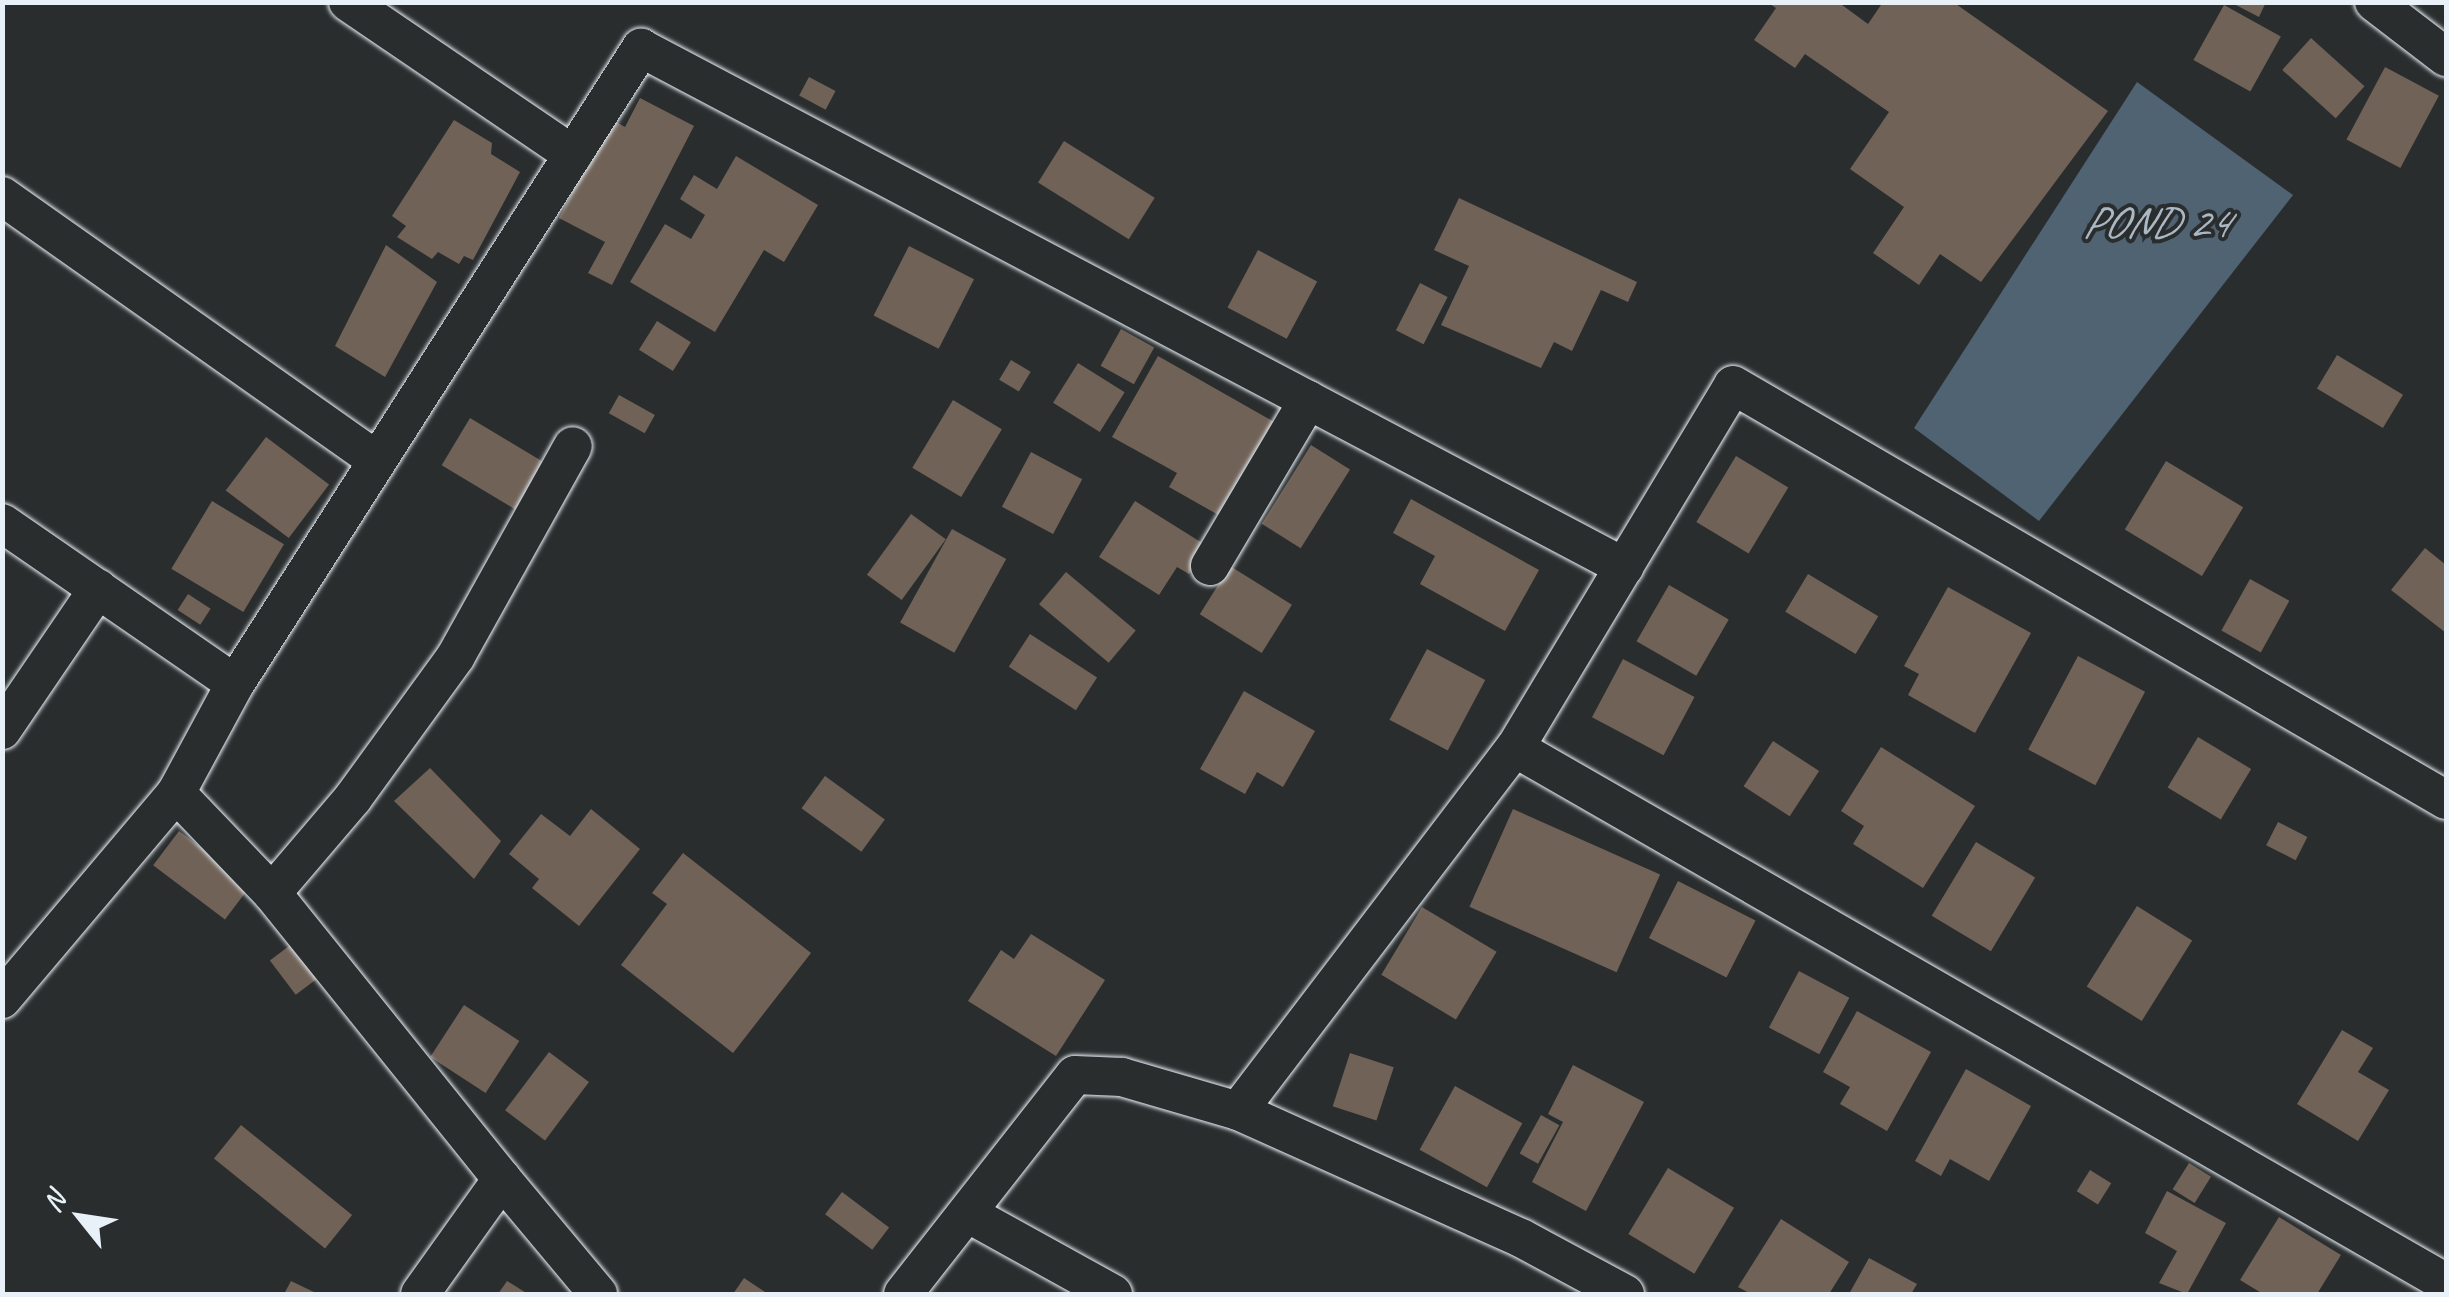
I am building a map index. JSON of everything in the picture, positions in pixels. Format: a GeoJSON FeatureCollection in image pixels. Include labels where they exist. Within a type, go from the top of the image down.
{"type":"FeatureCollection","features":[{"type":"Feature","properties":{"kind":"street"},"geometry":{"type":"LineString","coordinates":[[348,2],[574,155]]}},
{"type":"Feature","properties":{"kind":"street"},"geometry":{"type":"LineString","coordinates":[[2374,2],[2446,57]]}},
{"type":"Feature","properties":{"kind":"street"},"geometry":{"type":"LineString","coordinates":[[2,998],[176,793],[235,684],[641,48],[1624,568]]}},
{"type":"Feature","properties":{"kind":"street"},"geometry":{"type":"LineString","coordinates":[[2,196],[377,461]]}},
{"type":"Feature","properties":{"kind":"street"},"geometry":{"type":"LineString","coordinates":[[1238,1111],[1515,748],[1733,385],[2446,800]]}},
{"type":"Feature","properties":{"kind":"street"},"geometry":{"type":"LineString","coordinates":[[1210,566],[1308,400]]}},
{"type":"Feature","properties":{"kind":"street"},"geometry":{"type":"LineString","coordinates":[[272,893],[353,798],[456,656],[573,446]]}},
{"type":"Feature","properties":{"kind":"street"},"geometry":{"type":"LineString","coordinates":[[2,523],[235,684]]}},
{"type":"Feature","properties":{"kind":"street"},"geometry":{"type":"LineString","coordinates":[[2,730],[98,589]]}},
{"type":"Feature","properties":{"kind":"street"},"geometry":{"type":"LineString","coordinates":[[1515,748],[2446,1283]]}},
{"type":"Feature","properties":{"kind":"street"},"geometry":{"type":"LineString","coordinates":[[176,793],[272,893],[598,1294]]}},
{"type":"Feature","properties":{"kind":"street"},"geometry":{"type":"LineString","coordinates":[[904,1294],[1076,1075],[1122,1077],[1238,1111],[1520,1238],[1625,1294]]}},
{"type":"Feature","properties":{"kind":"street"},"geometry":{"type":"LineString","coordinates":[[420,1294],[502,1179]]}},
{"type":"Feature","properties":{"kind":"street"},"geometry":{"type":"LineString","coordinates":[[967,1214],[1113,1294]]}},
{"type":"Feature","properties":{"kind":"water","name":"POND 24"},"geometry":{"type":"Polygon","coordinates":[[[2137,82],[2293,195],[2039,521],[1914,428],[2137,82]]]}},
{"type":"Feature","properties":{"kind":"building"},"geometry":{"type":"Polygon","coordinates":[[[1767,2],[1838,2],[1868,24],[1883,2],[1953,2],[2108,111],[1981,282],[1940,254],[1919,285],[1873,253],[1904,207],[1850,169],[1889,112],[1805,54],[1795,68],[1754,40],[1776,8],[1767,2]]]}},
{"type":"Feature","properties":{"kind":"building"},"geometry":{"type":"Polygon","coordinates":[[[2230,2],[2266,2],[2259,17],[2230,2]]]}},
{"type":"Feature","properties":{"kind":"building"},"geometry":{"type":"Polygon","coordinates":[[[2224,5],[2281,37],[2250,92],[2193,60],[2224,5]]]}},
{"type":"Feature","properties":{"kind":"building"},"geometry":{"type":"Polygon","coordinates":[[[2311,38],[2365,86],[2336,118],[2282,70],[2311,38]]]}},
{"type":"Feature","properties":{"kind":"building"},"geometry":{"type":"Polygon","coordinates":[[[2385,67],[2439,96],[2400,168],[2347,139],[2385,67]]]}},
{"type":"Feature","properties":{"kind":"building"},"geometry":{"type":"Polygon","coordinates":[[[809,77],[835,91],[826,110],[799,96],[809,77]]]}},
{"type":"Feature","properties":{"kind":"building"},"geometry":{"type":"Polygon","coordinates":[[[640,98],[694,126],[612,285],[588,273],[605,242],[559,218],[611,119],[625,127],[640,98]]]}},
{"type":"Feature","properties":{"kind":"building"},"geometry":{"type":"Polygon","coordinates":[[[454,120],[492,143],[491,154],[520,172],[473,260],[464,256],[459,264],[438,252],[432,259],[397,237],[406,226],[392,216],[454,120]]]}},
{"type":"Feature","properties":{"kind":"building"},"geometry":{"type":"Polygon","coordinates":[[[1064,141],[1155,198],[1129,239],[1038,183],[1064,141]]]}},
{"type":"Feature","properties":{"kind":"building"},"geometry":{"type":"Polygon","coordinates":[[[736,156],[818,205],[784,262],[764,250],[715,332],[630,282],[665,224],[691,239],[705,215],[680,199],[694,175],[717,189],[736,156]]]}},
{"type":"Feature","properties":{"kind":"building"},"geometry":{"type":"Polygon","coordinates":[[[1459,198],[1637,282],[1628,302],[1601,290],[1572,351],[1554,342],[1541,368],[1441,325],[1469,266],[1434,250],[1459,198]]]}},
{"type":"Feature","properties":{"kind":"building"},"geometry":{"type":"Polygon","coordinates":[[[386,245],[437,282],[385,377],[335,346],[386,245]]]}},
{"type":"Feature","properties":{"kind":"building"},"geometry":{"type":"Polygon","coordinates":[[[909,246],[974,279],[939,349],[874,315],[909,246]]]}},
{"type":"Feature","properties":{"kind":"building"},"geometry":{"type":"Polygon","coordinates":[[[1258,250],[1317,281],[1287,339],[1227,307],[1258,250]]]}},
{"type":"Feature","properties":{"kind":"building"},"geometry":{"type":"Polygon","coordinates":[[[1420,283],[1448,297],[1424,344],[1396,330],[1420,283]]]}},
{"type":"Feature","properties":{"kind":"building"},"geometry":{"type":"Polygon","coordinates":[[[657,321],[691,342],[673,371],[639,350],[657,321]]]}},
{"type":"Feature","properties":{"kind":"building"},"geometry":{"type":"Polygon","coordinates":[[[1121,329],[1154,347],[1134,384],[1101,366],[1121,329]]]}},
{"type":"Feature","properties":{"kind":"building"},"geometry":{"type":"Polygon","coordinates":[[[2337,355],[2403,395],[2383,428],[2317,388],[2337,355]]]}},
{"type":"Feature","properties":{"kind":"building"},"geometry":{"type":"Polygon","coordinates":[[[1158,356],[1283,427],[1229,521],[1169,487],[1177,473],[1112,437],[1158,356]]]}},
{"type":"Feature","properties":{"kind":"building"},"geometry":{"type":"Polygon","coordinates":[[[1011,360],[1031,372],[1019,392],[999,380],[1011,360]]]}},
{"type":"Feature","properties":{"kind":"building"},"geometry":{"type":"Polygon","coordinates":[[[1078,363],[1125,392],[1100,432],[1053,403],[1078,363]]]}},
{"type":"Feature","properties":{"kind":"building"},"geometry":{"type":"Polygon","coordinates":[[[619,395],[655,415],[645,433],[609,413],[619,395]]]}},
{"type":"Feature","properties":{"kind":"building"},"geometry":{"type":"Polygon","coordinates":[[[953,400],[1002,429],[961,497],[912,468],[953,400]]]}},
{"type":"Feature","properties":{"kind":"building"},"geometry":{"type":"Polygon","coordinates":[[[470,418],[545,463],[516,510],[442,465],[470,418]]]}},
{"type":"Feature","properties":{"kind":"building"},"geometry":{"type":"Polygon","coordinates":[[[266,437],[329,485],[289,538],[226,491],[266,437]]]}},
{"type":"Feature","properties":{"kind":"building"},"geometry":{"type":"Polygon","coordinates":[[[1311,445],[1350,469],[1301,548],[1262,524],[1311,445]]]}},
{"type":"Feature","properties":{"kind":"building"},"geometry":{"type":"Polygon","coordinates":[[[1031,452],[1082,479],[1053,534],[1002,507],[1031,452]]]}},
{"type":"Feature","properties":{"kind":"building"},"geometry":{"type":"Polygon","coordinates":[[[1736,456],[1788,487],[1749,553],[1696,522],[1736,456]]]}},
{"type":"Feature","properties":{"kind":"building"},"geometry":{"type":"Polygon","coordinates":[[[2166,461],[2243,507],[2202,576],[2125,530],[2166,461]]]}},
{"type":"Feature","properties":{"kind":"building"},"geometry":{"type":"Polygon","coordinates":[[[1411,499],[1539,570],[1505,631],[1420,584],[1435,556],[1393,533],[1411,499]]]}},
{"type":"Feature","properties":{"kind":"building"},"geometry":{"type":"Polygon","coordinates":[[[212,501],[284,544],[243,612],[171,569],[212,501]]]}},
{"type":"Feature","properties":{"kind":"building"},"geometry":{"type":"Polygon","coordinates":[[[1135,501],[1207,546],[1189,574],[1177,567],[1159,595],[1099,557],[1135,501]]]}},
{"type":"Feature","properties":{"kind":"building"},"geometry":{"type":"Polygon","coordinates":[[[911,514],[946,539],[902,600],[867,575],[911,514]]]}},
{"type":"Feature","properties":{"kind":"building"},"geometry":{"type":"Polygon","coordinates":[[[952,529],[1006,559],[954,653],[900,623],[952,529]]]}},
{"type":"Feature","properties":{"kind":"building"},"geometry":{"type":"Polygon","coordinates":[[[2425,548],[2446,565],[2446,633],[2391,590],[2425,548]]]}},
{"type":"Feature","properties":{"kind":"building"},"geometry":{"type":"Polygon","coordinates":[[[1230,566],[1292,605],[1262,653],[1200,614],[1230,566]]]}},
{"type":"Feature","properties":{"kind":"building"},"geometry":{"type":"Polygon","coordinates":[[[1066,572],[1136,630],[1109,663],[1039,604],[1066,572]]]}},
{"type":"Feature","properties":{"kind":"building"},"geometry":{"type":"Polygon","coordinates":[[[1808,574],[1878,616],[1856,654],[1785,612],[1808,574]]]}},
{"type":"Feature","properties":{"kind":"building"},"geometry":{"type":"Polygon","coordinates":[[[2250,579],[2289,601],[2261,652],[2221,631],[2250,579]]]}},
{"type":"Feature","properties":{"kind":"building"},"geometry":{"type":"Polygon","coordinates":[[[1669,585],[1729,620],[1696,676],[1636,641],[1669,585]]]}},
{"type":"Feature","properties":{"kind":"building"},"geometry":{"type":"Polygon","coordinates":[[[1948,587],[2031,633],[1975,733],[1908,695],[1919,674],[1904,666],[1948,587]]]}},
{"type":"Feature","properties":{"kind":"building"},"geometry":{"type":"Polygon","coordinates":[[[188,594],[211,609],[200,625],[178,610],[188,594]]]}},
{"type":"Feature","properties":{"kind":"building"},"geometry":{"type":"Polygon","coordinates":[[[1030,634],[1097,678],[1076,710],[1009,667],[1030,634]]]}},
{"type":"Feature","properties":{"kind":"building"},"geometry":{"type":"Polygon","coordinates":[[[1427,649],[1485,680],[1448,751],[1389,720],[1427,649]]]}},
{"type":"Feature","properties":{"kind":"building"},"geometry":{"type":"Polygon","coordinates":[[[2078,656],[2145,692],[2095,785],[2028,750],[2078,656]]]}},
{"type":"Feature","properties":{"kind":"building"},"geometry":{"type":"Polygon","coordinates":[[[1623,659],[1695,697],[1664,755],[1592,717],[1623,659]]]}},
{"type":"Feature","properties":{"kind":"building"},"geometry":{"type":"Polygon","coordinates":[[[1244,691],[1315,731],[1283,787],[1257,772],[1245,794],[1200,769],[1244,691]]]}},
{"type":"Feature","properties":{"kind":"building"},"geometry":{"type":"Polygon","coordinates":[[[2198,737],[2251,769],[2221,820],[2168,788],[2198,737]]]}},
{"type":"Feature","properties":{"kind":"building"},"geometry":{"type":"Polygon","coordinates":[[[1773,741],[1819,771],[1790,816],[1744,786],[1773,741]]]}},
{"type":"Feature","properties":{"kind":"building"},"geometry":{"type":"Polygon","coordinates":[[[1881,747],[1975,806],[1923,888],[1853,844],[1864,826],[1841,811],[1881,747]]]}},
{"type":"Feature","properties":{"kind":"building"},"geometry":{"type":"Polygon","coordinates":[[[430,768],[501,841],[474,879],[394,801],[430,768]]]}},
{"type":"Feature","properties":{"kind":"building"},"geometry":{"type":"Polygon","coordinates":[[[825,776],[885,819],[861,852],[801,808],[825,776]]]}},
{"type":"Feature","properties":{"kind":"building"},"geometry":{"type":"Polygon","coordinates":[[[591,809],[640,849],[579,926],[532,888],[539,879],[509,854],[541,814],[570,836],[591,809]]]}},
{"type":"Feature","properties":{"kind":"building"},"geometry":{"type":"Polygon","coordinates":[[[1513,809],[1660,874],[1617,972],[1469,907],[1513,809]]]}},
{"type":"Feature","properties":{"kind":"building"},"geometry":{"type":"Polygon","coordinates":[[[2278,822],[2307,837],[2296,860],[2266,845],[2278,822]]]}},
{"type":"Feature","properties":{"kind":"building"},"geometry":{"type":"Polygon","coordinates":[[[179,831],[251,885],[225,920],[153,865],[179,831]]]}},
{"type":"Feature","properties":{"kind":"building"},"geometry":{"type":"Polygon","coordinates":[[[1976,842],[2035,878],[1991,951],[1932,916],[1976,842]]]}},
{"type":"Feature","properties":{"kind":"building"},"geometry":{"type":"Polygon","coordinates":[[[683,853],[811,953],[733,1053],[621,965],[667,904],[652,893],[683,853]]]}},
{"type":"Feature","properties":{"kind":"building"},"geometry":{"type":"Polygon","coordinates":[[[1678,881],[1756,920],[1726,978],[1649,938],[1678,881]]]}},
{"type":"Feature","properties":{"kind":"building"},"geometry":{"type":"Polygon","coordinates":[[[2137,906],[2192,940],[2142,1021],[2087,987],[2137,906]]]}},
{"type":"Feature","properties":{"kind":"building"},"geometry":{"type":"Polygon","coordinates":[[[1422,907],[1497,952],[1456,1020],[1381,975],[1422,907]]]}},
{"type":"Feature","properties":{"kind":"building"},"geometry":{"type":"Polygon","coordinates":[[[1031,934],[1105,980],[1056,1056],[968,1001],[1001,950],[1014,959],[1031,934]]]}},
{"type":"Feature","properties":{"kind":"building"},"geometry":{"type":"Polygon","coordinates":[[[301,937],[327,971],[296,995],[270,960],[301,937]]]}},
{"type":"Feature","properties":{"kind":"building"},"geometry":{"type":"Polygon","coordinates":[[[1799,971],[1849,998],[1819,1054],[1769,1028],[1799,971]]]}},
{"type":"Feature","properties":{"kind":"building"},"geometry":{"type":"Polygon","coordinates":[[[464,1005],[519,1041],[486,1093],[430,1057],[464,1005]]]}},
{"type":"Feature","properties":{"kind":"building"},"geometry":{"type":"Polygon","coordinates":[[[1857,1011],[1931,1052],[1887,1131],[1840,1104],[1850,1087],[1823,1072],[1857,1011]]]}},
{"type":"Feature","properties":{"kind":"building"},"geometry":{"type":"Polygon","coordinates":[[[2342,1030],[2373,1048],[2358,1072],[2389,1090],[2358,1141],[2297,1104],[2342,1030]]]}},
{"type":"Feature","properties":{"kind":"building"},"geometry":{"type":"Polygon","coordinates":[[[549,1052],[589,1082],[545,1140],[505,1110],[549,1052]]]}},
{"type":"Feature","properties":{"kind":"building"},"geometry":{"type":"Polygon","coordinates":[[[1350,1053],[1394,1067],[1376,1120],[1333,1106],[1350,1053]]]}},
{"type":"Feature","properties":{"kind":"building"},"geometry":{"type":"Polygon","coordinates":[[[1573,1065],[1644,1102],[1586,1211],[1532,1182],[1563,1122],[1548,1114],[1573,1065]]]}},
{"type":"Feature","properties":{"kind":"building"},"geometry":{"type":"Polygon","coordinates":[[[1966,1069],[2031,1106],[1989,1181],[1950,1159],[1941,1176],[1915,1161],[1966,1069]]]}},
{"type":"Feature","properties":{"kind":"building"},"geometry":{"type":"Polygon","coordinates":[[[1455,1086],[1522,1123],[1487,1187],[1420,1150],[1455,1086]]]}},
{"type":"Feature","properties":{"kind":"building"},"geometry":{"type":"Polygon","coordinates":[[[1541,1115],[1559,1125],[1538,1164],[1520,1153],[1541,1115]]]}},
{"type":"Feature","properties":{"kind":"building"},"geometry":{"type":"Polygon","coordinates":[[[241,1125],[352,1215],[325,1248],[214,1158],[241,1125]]]}},
{"type":"Feature","properties":{"kind":"building"},"geometry":{"type":"Polygon","coordinates":[[[2189,1163],[2211,1177],[2195,1203],[2173,1189],[2189,1163]]]}},
{"type":"Feature","properties":{"kind":"building"},"geometry":{"type":"Polygon","coordinates":[[[1668,1168],[1734,1208],[1694,1274],[1628,1234],[1668,1168]]]}},
{"type":"Feature","properties":{"kind":"building"},"geometry":{"type":"Polygon","coordinates":[[[2090,1170],[2111,1183],[2098,1204],[2077,1191],[2090,1170]]]}},
{"type":"Feature","properties":{"kind":"building"},"geometry":{"type":"Polygon","coordinates":[[[2167,1191],[2226,1223],[2187,1294],[2159,1283],[2177,1251],[2145,1233],[2167,1191]]]}},
{"type":"Feature","properties":{"kind":"building"},"geometry":{"type":"Polygon","coordinates":[[[842,1192],[889,1228],[872,1250],[825,1214],[842,1192]]]}},
{"type":"Feature","properties":{"kind":"building"},"geometry":{"type":"Polygon","coordinates":[[[2279,1217],[2341,1255],[2317,1294],[2263,1294],[2240,1280],[2279,1217]]]}},
{"type":"Feature","properties":{"kind":"building"},"geometry":{"type":"Polygon","coordinates":[[[1781,1219],[1849,1262],[1829,1294],[1751,1294],[1738,1287],[1781,1219]]]}},
{"type":"Feature","properties":{"kind":"building"},"geometry":{"type":"Polygon","coordinates":[[[1869,1258],[1917,1284],[1911,1294],[1849,1294],[1869,1258]]]}},
{"type":"Feature","properties":{"kind":"building"},"geometry":{"type":"Polygon","coordinates":[[[744,1278],[768,1294],[733,1294],[744,1278]]]}},
{"type":"Feature","properties":{"kind":"building"},"geometry":{"type":"Polygon","coordinates":[[[291,1281],[318,1294],[284,1294],[291,1281]]]}},
{"type":"Feature","properties":{"kind":"building"},"geometry":{"type":"Polygon","coordinates":[[[507,1281],[528,1294],[498,1294],[507,1281]]]}}]}
